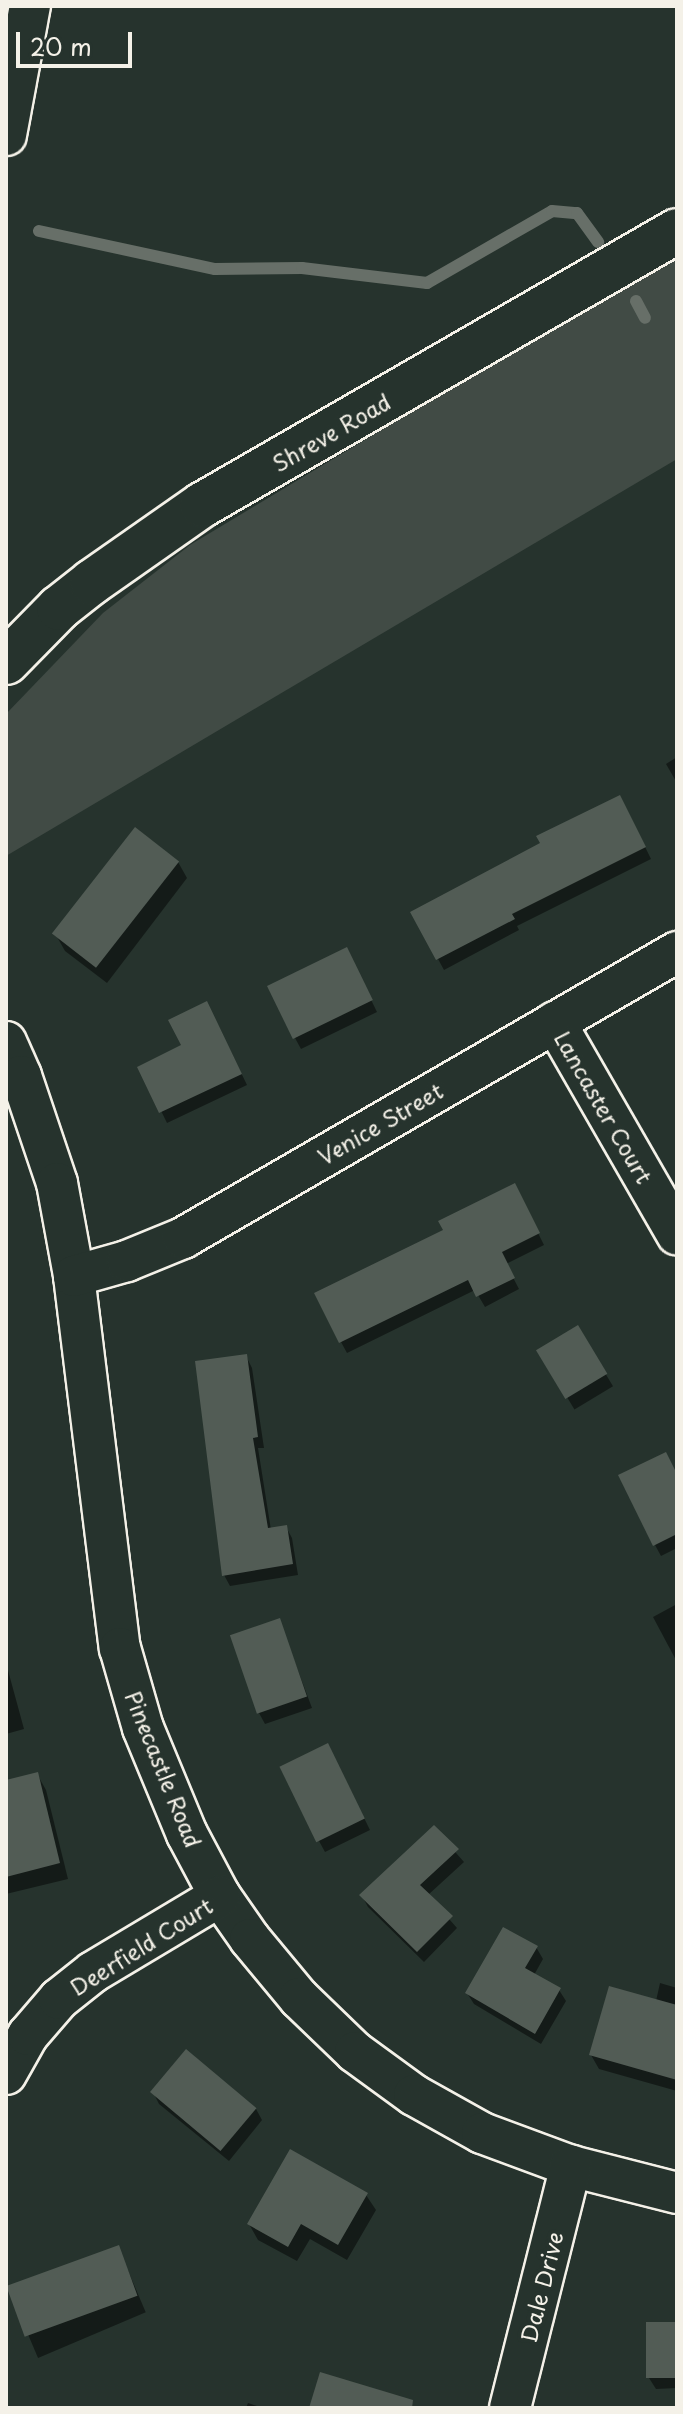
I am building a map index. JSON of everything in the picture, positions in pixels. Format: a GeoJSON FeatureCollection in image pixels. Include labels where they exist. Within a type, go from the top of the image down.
{"type":"FeatureCollection","features":[{"type":"Feature","properties":{"kind":"main road","name":"Shreve Road"},"geometry":{"type":"LineString","coordinates":[[6,662],[81,591],[202,505],[677,231]]}},
{"type":"Feature","properties":{"kind":"street"},"geometry":{"type":"LineString","coordinates":[[6,135],[30,6]]}},
{"type":"Feature","properties":{"kind":"street","name":"Venice Street"},"geometry":{"type":"LineString","coordinates":[[74,1276],[127,1261],[183,1238],[677,952]]}},
{"type":"Feature","properties":{"kind":"street","name":"Lancaster Court"},"geometry":{"type":"LineString","coordinates":[[555,1022],[677,1234]]}},
{"type":"Feature","properties":{"kind":"street","name":"Pinecastle Road"},"geometry":{"type":"LineString","coordinates":[[6,1042],[21,1076],[57,1183],[74,1276],[120,1648],[143,1728],[187,1834],[220,1896],[250,1939],[299,1998],[355,2052],[414,2095],[482,2133],[571,2166],[677,2193]]}},
{"type":"Feature","properties":{"kind":"street","name":"Deerfield Court"},"geometry":{"type":"LineString","coordinates":[[6,2074],[28,2035],[59,1999],[93,1972],[220,1896]]}},
{"type":"Feature","properties":{"kind":"street","name":"Dale Drive"},"geometry":{"type":"LineString","coordinates":[[510,2408],[571,2166]]}},
{"type":"Feature","properties":{"kind":"shaded area"},"geometry":{"type":"Polygon","coordinates":[[[677,252],[677,459],[6,856],[6,714],[103,613],[190,545],[677,252]]]}},
{"type":"Feature","properties":{"kind":"building"},"geometry":{"type":"Polygon","coordinates":[[[620,795],[646,847],[512,914],[515,919],[436,960],[410,912],[540,843],[536,836],[620,795]]]}},
{"type":"Feature","properties":{"kind":"building"},"geometry":{"type":"Polygon","coordinates":[[[135,827],[179,861],[96,968],[52,933],[135,827]]]}},
{"type":"Feature","properties":{"kind":"building"},"geometry":{"type":"Polygon","coordinates":[[[347,947],[373,1000],[293,1039],[267,986],[347,947]]]}},
{"type":"Feature","properties":{"kind":"building"},"geometry":{"type":"Polygon","coordinates":[[[207,1001],[242,1074],[159,1113],[137,1067],[181,1045],[168,1020],[207,1001]]]}},
{"type":"Feature","properties":{"kind":"building"},"geometry":{"type":"Polygon","coordinates":[[[515,1183],[540,1233],[502,1252],[515,1278],[476,1297],[468,1280],[339,1343],[314,1293],[443,1230],[438,1221],[515,1183]]]}},
{"type":"Feature","properties":{"kind":"building"},"geometry":{"type":"Polygon","coordinates":[[[578,1325],[607,1374],[565,1399],[536,1350],[578,1325]]]}},
{"type":"Feature","properties":{"kind":"building"},"geometry":{"type":"Polygon","coordinates":[[[247,1354],[258,1437],[253,1438],[268,1528],[287,1525],[293,1564],[222,1576],[195,1361],[247,1354]]]}},
{"type":"Feature","properties":{"kind":"building"},"geometry":{"type":"Polygon","coordinates":[[[666,1452],[677,1474],[677,1534],[653,1546],[618,1475],[666,1452]]]}},
{"type":"Feature","properties":{"kind":"building"},"geometry":{"type":"Polygon","coordinates":[[[280,1618],[307,1696],[257,1714],[230,1635],[280,1618]]]}},
{"type":"Feature","properties":{"kind":"building"},"geometry":{"type":"Polygon","coordinates":[[[328,1743],[365,1818],[316,1842],[279,1767],[328,1743]]]}},
{"type":"Feature","properties":{"kind":"building"},"geometry":{"type":"Polygon","coordinates":[[[38,1772],[60,1863],[6,1877],[6,1780],[38,1772]]]}},
{"type":"Feature","properties":{"kind":"building"},"geometry":{"type":"Polygon","coordinates":[[[434,1825],[459,1849],[420,1885],[453,1916],[417,1952],[359,1895],[434,1825]]]}},
{"type":"Feature","properties":{"kind":"building"},"geometry":{"type":"Polygon","coordinates":[[[503,1927],[538,1946],[525,1968],[561,1988],[535,2034],[465,1993],[503,1927]]]}},
{"type":"Feature","properties":{"kind":"building"},"geometry":{"type":"Polygon","coordinates":[[[609,1986],[677,2005],[677,2080],[589,2055],[609,1986]]]}},
{"type":"Feature","properties":{"kind":"building"},"geometry":{"type":"Polygon","coordinates":[[[186,2049],[256,2108],[220,2151],[150,2092],[186,2049]]]}},
{"type":"Feature","properties":{"kind":"building"},"geometry":{"type":"Polygon","coordinates":[[[290,2149],[368,2193],[338,2245],[301,2224],[288,2247],[247,2224],[290,2149]]]}},
{"type":"Feature","properties":{"kind":"building"},"geometry":{"type":"Polygon","coordinates":[[[119,2245],[137,2296],[25,2337],[6,2286],[119,2245]]]}},
{"type":"Feature","properties":{"kind":"building"},"geometry":{"type":"Polygon","coordinates":[[[646,2322],[677,2322],[677,2378],[646,2378],[646,2322]]]}},
{"type":"Feature","properties":{"kind":"building"},"geometry":{"type":"Polygon","coordinates":[[[320,2372],[413,2400],[412,2408],[309,2408],[320,2372]]]}},
{"type":"Feature","properties":{"kind":"waterway"},"geometry":{"type":"LineString","coordinates":[[39,231],[215,269],[302,268],[427,283],[552,211],[577,213],[598,242]]}},
{"type":"Feature","properties":{"kind":"waterway"},"geometry":{"type":"LineString","coordinates":[[636,301],[645,318]]}}]}
